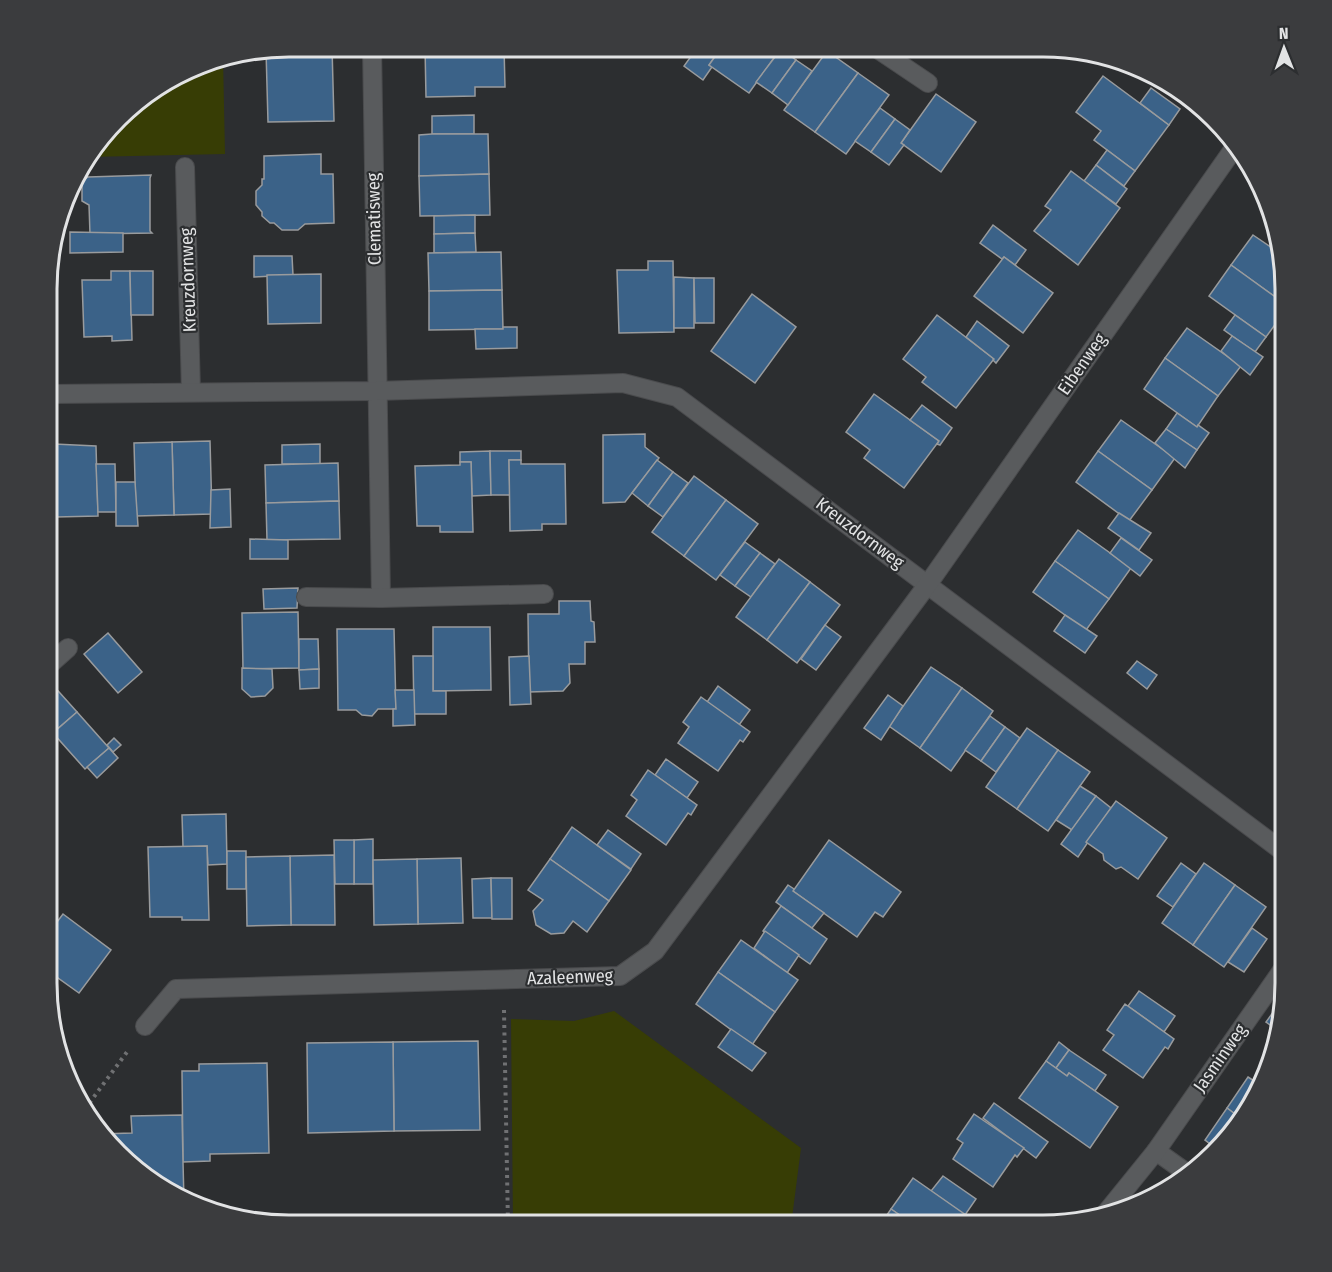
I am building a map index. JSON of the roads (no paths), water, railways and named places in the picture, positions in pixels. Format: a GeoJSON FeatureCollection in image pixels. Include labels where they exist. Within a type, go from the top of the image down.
{"type":"FeatureCollection","features":[{"type":"Feature","properties":{"kind":"street","name":"Clematisweg"},"geometry":{"type":"LineString","coordinates":[[372,57],[376,391]]}},
{"type":"Feature","properties":{"kind":"street"},"geometry":{"type":"LineString","coordinates":[[889,57],[928,83]]}},
{"type":"Feature","properties":{"kind":"street","name":"Eibenweg"},"geometry":{"type":"LineString","coordinates":[[928,584],[1231,153]]}},
{"type":"Feature","properties":{"kind":"street","name":"Kreuzdornweg"},"geometry":{"type":"LineString","coordinates":[[185,167],[191,392]]}},
{"type":"Feature","properties":{"kind":"street","name":"Kreuzdornweg"},"geometry":{"type":"LineString","coordinates":[[57,394],[376,391],[623,383],[677,397],[1275,845]]}},
{"type":"Feature","properties":{"kind":"street"},"geometry":{"type":"LineString","coordinates":[[376,391],[381,598]]}},
{"type":"Feature","properties":{"kind":"street","name":"Azaleenweg"},"geometry":{"type":"LineString","coordinates":[[145,1026],[176,989],[620,976],[655,951],[928,584]]}},
{"type":"Feature","properties":{"kind":"street"},"geometry":{"type":"LineString","coordinates":[[306,597],[381,598],[544,594]]}},
{"type":"Feature","properties":{"kind":"street"},"geometry":{"type":"LineString","coordinates":[[57,658],[68,648]]}},
{"type":"Feature","properties":{"kind":"street","name":"Jasminweg"},"geometry":{"type":"LineString","coordinates":[[1113,1204],[1156,1151],[1275,980]]}},
{"type":"Feature","properties":{"kind":"street"},"geometry":{"type":"LineString","coordinates":[[1156,1151],[1181,1169]]}}]}
